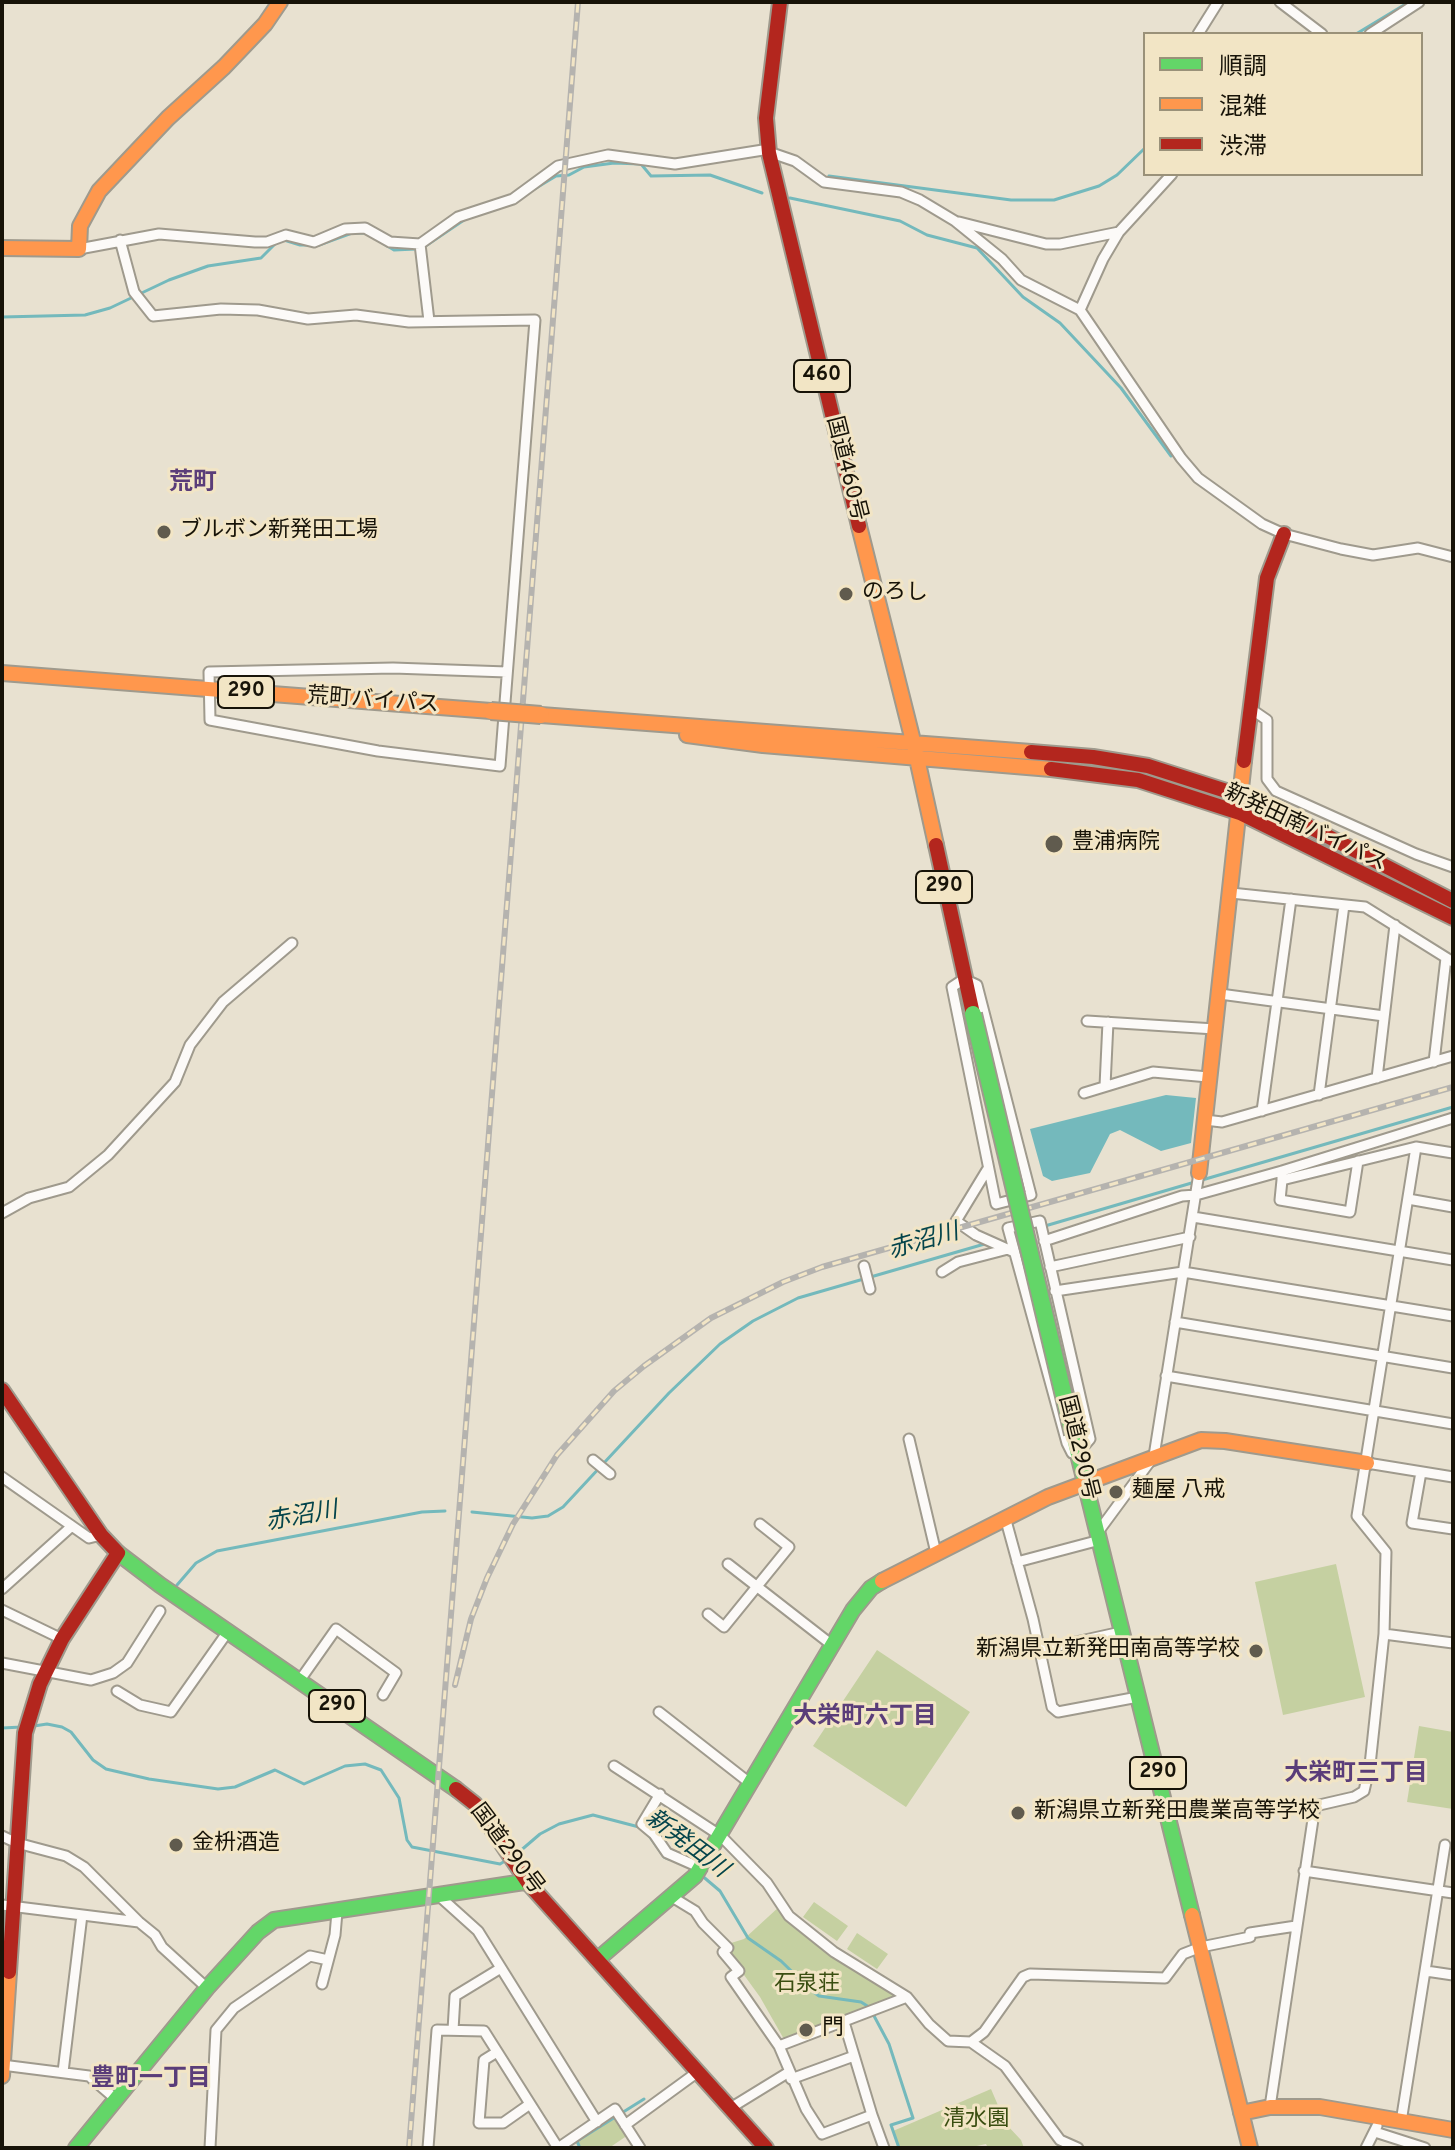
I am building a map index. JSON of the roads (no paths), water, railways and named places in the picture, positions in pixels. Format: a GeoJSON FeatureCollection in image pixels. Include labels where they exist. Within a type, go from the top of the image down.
{"type":"FeatureCollection","features":[{"type":"Feature","properties":{"kind":"main road"},"geometry":{"type":"LineString","coordinates":[[2,248],[79,249],[80,226],[99,191],[158,128],[224,67],[265,24],[280,2]]}},
{"type":"Feature","properties":{"kind":"main road","name":"国道460号"},"geometry":{"type":"LineString","coordinates":[[780,2],[766,118],[769,153],[916,752]]}},
{"type":"Feature","properties":{"kind":"main road"},"geometry":{"type":"LineString","coordinates":[[1199,1173],[1267,578],[1284,534]]}},
{"type":"Feature","properties":{"kind":"main road","name":"荒町バイパス"},"geometry":{"type":"LineString","coordinates":[[2,673],[600,720],[763,745],[916,752]]}},
{"type":"Feature","properties":{"kind":"main road","name":"新発田南バイパス"},"geometry":{"type":"LineString","coordinates":[[916,752],[1114,775],[1241,804],[1300,822],[1453,901]]}},
{"type":"Feature","properties":{"kind":"main road","name":"国道290号"},"geometry":{"type":"LineString","coordinates":[[916,752],[964,979],[1121,1632],[1250,2148]]}},
{"type":"Feature","properties":{"kind":"main road","name":"新発田南バイパス"},"geometry":{"type":"LineString","coordinates":[[1241,804],[1453,918]]}},
{"type":"Feature","properties":{"kind":"main road","name":"国道290号"},"geometry":{"type":"LineString","coordinates":[[2,1390],[101,1535],[118,1553],[475,1804],[529,1884],[766,2148]]}},
{"type":"Feature","properties":{"kind":"main road"},"geometry":{"type":"LineString","coordinates":[[598,1959],[698,1872],[853,1610],[871,1588],[1005,1517],[1201,1440],[1367,1463]]}},
{"type":"Feature","properties":{"kind":"main road"},"geometry":{"type":"LineString","coordinates":[[2,2076],[10,1840],[27,1727],[46,1672],[62,1639],[118,1553]]}},
{"type":"Feature","properties":{"kind":"main road"},"geometry":{"type":"LineString","coordinates":[[76,2148],[207,1988],[258,1932],[274,1920],[524,1882],[529,1884]]}},
{"type":"Feature","properties":{"kind":"main road"},"geometry":{"type":"LineString","coordinates":[[1241,2113],[1270,2107],[1320,2107],[1378,2125],[1401,2122],[1453,2130]]}},
{"type":"Feature","properties":{"kind":"street"},"geometry":{"type":"LineString","coordinates":[[1199,32],[1218,2]]}},
{"type":"Feature","properties":{"kind":"street"},"geometry":{"type":"LineString","coordinates":[[1280,2],[1319,32]]}},
{"type":"Feature","properties":{"kind":"street"},"geometry":{"type":"LineString","coordinates":[[1373,32],[1419,2]]}},
{"type":"Feature","properties":{"kind":"street"},"geometry":{"type":"LineString","coordinates":[[79,249],[159,234],[255,242],[267,242],[286,235],[314,242],[345,229],[365,228],[390,242],[420,244],[458,217],[513,199],[558,166],[608,155],[675,164],[763,150],[795,161],[824,182],[901,192],[920,200],[955,221],[1002,259],[1021,280],[1080,310],[1118,369],[1198,478],[1262,524],[1284,534],[1373,555],[1418,548],[1453,557]]}},
{"type":"Feature","properties":{"kind":"street"},"geometry":{"type":"LineString","coordinates":[[1080,310],[1119,232],[1170,176]]}},
{"type":"Feature","properties":{"kind":"street"},"geometry":{"type":"LineString","coordinates":[[955,221],[1046,244],[1119,232]]}},
{"type":"Feature","properties":{"kind":"street"},"geometry":{"type":"LineString","coordinates":[[120,240],[134,292],[153,316],[221,309],[258,310],[308,319],[356,315],[409,322],[535,320],[500,766],[378,751],[210,720],[209,672],[393,668],[507,672]]}},
{"type":"Feature","properties":{"kind":"street"},"geometry":{"type":"LineString","coordinates":[[420,244],[429,321]]}},
{"type":"Feature","properties":{"kind":"street"},"geometry":{"type":"LineString","coordinates":[[1251,709],[1267,720],[1267,779],[1276,791],[1416,854],[1453,867]]}},
{"type":"Feature","properties":{"kind":"street"},"geometry":{"type":"LineString","coordinates":[[1231,893],[1365,907],[1450,960],[1434,1062]]}},
{"type":"Feature","properties":{"kind":"street"},"geometry":{"type":"LineString","coordinates":[[1262,1111],[1291,899]]}},
{"type":"Feature","properties":{"kind":"street"},"geometry":{"type":"LineString","coordinates":[[1319,1095],[1344,905]]}},
{"type":"Feature","properties":{"kind":"street"},"geometry":{"type":"LineString","coordinates":[[1377,1078],[1395,925]]}},
{"type":"Feature","properties":{"kind":"street"},"geometry":{"type":"LineString","coordinates":[[2,1213],[29,1198],[69,1187],[108,1155],[175,1082],[190,1045],[223,1002],[292,943]]}},
{"type":"Feature","properties":{"kind":"street"},"geometry":{"type":"LineString","coordinates":[[964,979],[977,985],[1031,1195],[996,1204],[987,1170],[952,987],[964,979]]}},
{"type":"Feature","properties":{"kind":"street"},"geometry":{"type":"LineString","coordinates":[[1220,994],[1384,1016]]}},
{"type":"Feature","properties":{"kind":"street"},"geometry":{"type":"LineString","coordinates":[[1087,1021],[1215,1029]]}},
{"type":"Feature","properties":{"kind":"street"},"geometry":{"type":"LineString","coordinates":[[1105,1086],[1108,1022]]}},
{"type":"Feature","properties":{"kind":"street"},"geometry":{"type":"LineString","coordinates":[[1205,1120],[1222,1122],[1453,1056]]}},
{"type":"Feature","properties":{"kind":"street"},"geometry":{"type":"LineString","coordinates":[[1084,1093],[1153,1072],[1208,1077]]}},
{"type":"Feature","properties":{"kind":"street"},"geometry":{"type":"LineString","coordinates":[[1282,1176],[1453,1118]]}},
{"type":"Feature","properties":{"kind":"street"},"geometry":{"type":"LineString","coordinates":[[1044,1241],[1182,1196],[1416,1147],[1453,1153]]}},
{"type":"Feature","properties":{"kind":"street"},"geometry":{"type":"LineString","coordinates":[[1270,2107],[1315,1806],[1354,1797],[1364,1791],[1370,1765],[1384,1634],[1386,1552],[1357,1516],[1416,1147]]}},
{"type":"Feature","properties":{"kind":"street"},"geometry":{"type":"LineString","coordinates":[[1282,1176],[1280,1200],[1350,1212],[1358,1161]]}},
{"type":"Feature","properties":{"kind":"street"},"geometry":{"type":"LineString","coordinates":[[987,1170],[956,1221],[976,1235],[1011,1250]]}},
{"type":"Feature","properties":{"kind":"street"},"geometry":{"type":"LineString","coordinates":[[1017,1562],[1099,1536],[1154,1456],[1199,1173]]}},
{"type":"Feature","properties":{"kind":"street"},"geometry":{"type":"LineString","coordinates":[[1408,1199],[1453,1207]]}},
{"type":"Feature","properties":{"kind":"street"},"geometry":{"type":"LineString","coordinates":[[1193,1217],[1453,1260]]}},
{"type":"Feature","properties":{"kind":"street"},"geometry":{"type":"LineString","coordinates":[[1040,1221],[1044,1241],[1090,1439],[1078,1453],[1072,1453],[1067,1443],[1011,1250],[1008,1228],[1040,1221]]}},
{"type":"Feature","properties":{"kind":"street"},"geometry":{"type":"LineString","coordinates":[[1050,1267],[1190,1237]]}},
{"type":"Feature","properties":{"kind":"street"},"geometry":{"type":"LineString","coordinates":[[942,1272],[958,1262],[1011,1250]]}},
{"type":"Feature","properties":{"kind":"street"},"geometry":{"type":"LineString","coordinates":[[864,1266],[870,1289]]}},
{"type":"Feature","properties":{"kind":"street"},"geometry":{"type":"LineString","coordinates":[[1055,1291],[1183,1272],[1453,1316]]}},
{"type":"Feature","properties":{"kind":"street"},"geometry":{"type":"LineString","coordinates":[[1175,1322],[1453,1368]]}},
{"type":"Feature","properties":{"kind":"street"},"geometry":{"type":"LineString","coordinates":[[1166,1376],[1453,1424]]}},
{"type":"Feature","properties":{"kind":"street"},"geometry":{"type":"LineString","coordinates":[[909,1439],[936,1553]]}},
{"type":"Feature","properties":{"kind":"street"},"geometry":{"type":"LineString","coordinates":[[593,1460],[610,1474]]}},
{"type":"Feature","properties":{"kind":"street"},"geometry":{"type":"LineString","coordinates":[[1367,1463],[1453,1477]]}},
{"type":"Feature","properties":{"kind":"street"},"geometry":{"type":"LineString","coordinates":[[1421,1472],[1412,1523],[1453,1529]]}},
{"type":"Feature","properties":{"kind":"street"},"geometry":{"type":"LineString","coordinates":[[2,1477],[89,1538],[101,1535]]}},
{"type":"Feature","properties":{"kind":"street"},"geometry":{"type":"LineString","coordinates":[[1005,1517],[1052,1707],[1058,1712],[1138,1697]]}},
{"type":"Feature","properties":{"kind":"street"},"geometry":{"type":"LineString","coordinates":[[708,1614],[724,1627],[789,1547],[760,1524]]}},
{"type":"Feature","properties":{"kind":"street"},"geometry":{"type":"LineString","coordinates":[[2,1589],[72,1526]]}},
{"type":"Feature","properties":{"kind":"street"},"geometry":{"type":"LineString","coordinates":[[728,1564],[832,1645]]}},
{"type":"Feature","properties":{"kind":"street"},"geometry":{"type":"LineString","coordinates":[[2,1610],[62,1639]]}},
{"type":"Feature","properties":{"kind":"street"},"geometry":{"type":"LineString","coordinates":[[2,1663],[91,1680],[113,1673],[127,1663],[160,1611]]}},
{"type":"Feature","properties":{"kind":"street"},"geometry":{"type":"LineString","coordinates":[[300,1680],[336,1629],[396,1673],[383,1695]]}},
{"type":"Feature","properties":{"kind":"street"},"geometry":{"type":"LineString","coordinates":[[117,1691],[140,1705],[171,1712],[229,1630]]}},
{"type":"Feature","properties":{"kind":"street"},"geometry":{"type":"LineString","coordinates":[[1040,1650],[1121,1632]]}},
{"type":"Feature","properties":{"kind":"street"},"geometry":{"type":"LineString","coordinates":[[1384,1634],[1453,1643]]}},
{"type":"Feature","properties":{"kind":"street"},"geometry":{"type":"LineString","coordinates":[[659,1712],[751,1784]]}},
{"type":"Feature","properties":{"kind":"street"},"geometry":{"type":"LineString","coordinates":[[614,1766],[721,1836],[767,1883],[789,1916],[834,1952],[907,1997],[948,2041],[971,2042],[1005,2066],[1060,2140],[1078,2148]]}},
{"type":"Feature","properties":{"kind":"street"},"geometry":{"type":"LineString","coordinates":[[660,1794],[642,1824],[654,1834],[667,1853],[698,1872]]}},
{"type":"Feature","properties":{"kind":"street"},"geometry":{"type":"LineString","coordinates":[[10,1840],[66,1856],[84,1867],[207,1988]]}},
{"type":"Feature","properties":{"kind":"street"},"geometry":{"type":"LineString","coordinates":[[1401,2122],[1445,1845]]}},
{"type":"Feature","properties":{"kind":"street"},"geometry":{"type":"LineString","coordinates":[[1304,1871],[1453,1893]]}},
{"type":"Feature","properties":{"kind":"street"},"geometry":{"type":"LineString","coordinates":[[438,1895],[478,1931],[597,2122]]}},
{"type":"Feature","properties":{"kind":"street"},"geometry":{"type":"LineString","coordinates":[[672,1897],[695,1911],[728,1948],[723,1952],[739,1971],[731,1977],[779,2046],[790,2076],[822,2134],[872,2115]]}},
{"type":"Feature","properties":{"kind":"street"},"geometry":{"type":"LineString","coordinates":[[8,1905],[139,1922]]}},
{"type":"Feature","properties":{"kind":"street"},"geometry":{"type":"LineString","coordinates":[[322,1984],[335,1935],[337,1912]]}},
{"type":"Feature","properties":{"kind":"street"},"geometry":{"type":"LineString","coordinates":[[63,2072],[82,1915]]}},
{"type":"Feature","properties":{"kind":"street"},"geometry":{"type":"LineString","coordinates":[[971,2042],[984,2032],[1023,1977],[1036,1974],[1165,1978],[1183,1954],[1250,1937],[1250,1933],[1296,1926]]}},
{"type":"Feature","properties":{"kind":"street"},"geometry":{"type":"LineString","coordinates":[[210,2148],[216,2030],[234,2008],[310,1956],[328,1960]]}},
{"type":"Feature","properties":{"kind":"street"},"geometry":{"type":"LineString","coordinates":[[453,2030],[455,1996],[501,1968]]}},
{"type":"Feature","properties":{"kind":"street"},"geometry":{"type":"LineString","coordinates":[[1426,1971],[1453,1975]]}},
{"type":"Feature","properties":{"kind":"street"},"geometry":{"type":"LineString","coordinates":[[779,2046],[907,1997]]}},
{"type":"Feature","properties":{"kind":"street"},"geometry":{"type":"LineString","coordinates":[[844,2022],[884,2148]]}},
{"type":"Feature","properties":{"kind":"street"},"geometry":{"type":"LineString","coordinates":[[428,2148],[437,2030],[484,2031],[558,2148],[615,2109],[640,2148]]}},
{"type":"Feature","properties":{"kind":"street"},"geometry":{"type":"LineString","coordinates":[[497,2052],[484,2060],[479,2123],[503,2123],[530,2104]]}},
{"type":"Feature","properties":{"kind":"street"},"geometry":{"type":"LineString","coordinates":[[732,2107],[790,2076],[854,2056]]}},
{"type":"Feature","properties":{"kind":"street"},"geometry":{"type":"LineString","coordinates":[[2,2065],[89,2076],[117,2100]]}},
{"type":"Feature","properties":{"kind":"street"},"geometry":{"type":"LineString","coordinates":[[625,2125],[699,2071]]}},
{"type":"Feature","properties":{"kind":"street"},"geometry":{"type":"LineString","coordinates":[[1366,2148],[1378,2125],[1425,2148]]}},
{"type":"Feature","properties":{"kind":"water"},"geometry":{"type":"Polygon","coordinates":[[[1166,1095],[1196,1098],[1191,1143],[1161,1151],[1120,1130],[1110,1134],[1090,1173],[1052,1181],[1043,1176],[1030,1129],[1166,1095]]]}},
{"type":"Feature","properties":{"kind":"waterway"},"geometry":{"type":"LineString","coordinates":[[1359,32],[1409,2]]}},
{"type":"Feature","properties":{"kind":"waterway"},"geometry":{"type":"LineString","coordinates":[[829,176],[1011,200],[1054,200],[1099,186],[1117,175],[1143,150]]}},
{"type":"Feature","properties":{"kind":"waterway"},"geometry":{"type":"LineString","coordinates":[[508,205],[556,176],[569,175],[584,167],[614,163],[641,164],[651,176],[710,175],[762,193]]}},
{"type":"Feature","properties":{"kind":"waterway"},"geometry":{"type":"LineString","coordinates":[[790,198],[900,221],[927,235],[977,248],[1023,297],[1060,323],[1121,388],[1171,456]]}},
{"type":"Feature","properties":{"kind":"waterway"},"geometry":{"type":"LineString","coordinates":[[427,245],[467,218]]}},
{"type":"Feature","properties":{"kind":"waterway"},"geometry":{"type":"LineString","coordinates":[[284,240],[300,245],[319,245],[352,233],[366,233],[394,250],[416,249]]}},
{"type":"Feature","properties":{"kind":"waterway"},"geometry":{"type":"LineString","coordinates":[[2,317],[85,315],[110,308],[169,280],[208,266],[261,258],[277,242]]}},
{"type":"Feature","properties":{"kind":"waterway","name":"赤沼川"},"geometry":{"type":"LineString","coordinates":[[1202,1180],[1453,1107]]}},
{"type":"Feature","properties":{"kind":"waterway","name":"赤沼川"},"geometry":{"type":"LineString","coordinates":[[1045,1226],[1195,1182]]}},
{"type":"Feature","properties":{"kind":"waterway","name":"赤沼川"},"geometry":{"type":"LineString","coordinates":[[472,1512],[532,1518],[548,1516],[563,1507],[669,1393],[720,1344],[753,1321],[798,1298],[988,1243]]}},
{"type":"Feature","properties":{"kind":"waterway","name":"赤沼川"},"geometry":{"type":"LineString","coordinates":[[177,1585],[196,1563],[217,1551],[422,1512],[445,1511]]}},
{"type":"Feature","properties":{"kind":"waterway","name":"新発田川"},"geometry":{"type":"LineString","coordinates":[[34,1726],[47,1724],[71,1732],[93,1760],[106,1769],[218,1789],[235,1787],[275,1770],[304,1784],[345,1766],[365,1764],[381,1770],[399,1798],[407,1840],[412,1847],[500,1864],[505,1861]]}},
{"type":"Feature","properties":{"kind":"waterway","name":"新発田川"},"geometry":{"type":"LineString","coordinates":[[2,1728],[22,1727]]}},
{"type":"Feature","properties":{"kind":"waterway","name":"新発田川"},"geometry":{"type":"LineString","coordinates":[[519,1852],[540,1834],[559,1824],[593,1815],[639,1827],[669,1859]]}},
{"type":"Feature","properties":{"kind":"waterway","name":"新発田川"},"geometry":{"type":"LineString","coordinates":[[700,1874],[720,1891],[748,1938],[781,1961],[812,1991],[819,1996],[861,2002],[869,2007]]}},
{"type":"Feature","properties":{"kind":"waterway","name":"新発田川"},"geometry":{"type":"LineString","coordinates":[[873,2014],[889,2044],[913,2118],[891,2125],[899,2148]]}},
{"type":"Feature","properties":{"kind":"waterway"},"geometry":{"type":"LineString","coordinates":[[580,2148],[577,2141],[644,2099]]}},
{"type":"Feature","properties":{"kind":"railway"},"geometry":{"type":"LineString","coordinates":[[409,2148],[578,2]]}},
{"type":"Feature","properties":{"kind":"railway"},"geometry":{"type":"LineString","coordinates":[[455,1685],[471,1619],[487,1578],[513,1524],[557,1455],[614,1391],[711,1318],[783,1282],[822,1267],[1453,1087]]}},
{"type":"Feature","properties":{"kind":"place","name":"ブルボン新発田工場"},"geometry":{"type":"Point","coordinates":[164,532]}},
{"type":"Feature","properties":{"kind":"place","name":"のろし"},"geometry":{"type":"Point","coordinates":[846,594]}},
{"type":"Feature","properties":{"kind":"place","name":"豊浦病院"},"geometry":{"type":"Point","coordinates":[1054,844]}},
{"type":"Feature","properties":{"kind":"place","name":"麺屋 八戒"},"geometry":{"type":"Point","coordinates":[1116,1492]}},
{"type":"Feature","properties":{"kind":"place","name":"新潟県立新発田南高等学校"},"geometry":{"type":"Point","coordinates":[1256,1651]}},
{"type":"Feature","properties":{"kind":"place","name":"新潟県立新発田農業高等学校"},"geometry":{"type":"Point","coordinates":[1018,1813]}},
{"type":"Feature","properties":{"kind":"place","name":"金枡酒造"},"geometry":{"type":"Point","coordinates":[176,1845]}},
{"type":"Feature","properties":{"kind":"place","name":"門"},"geometry":{"type":"Point","coordinates":[806,2030]}},
{"type":"Feature","properties":{"kind":"district","name":"荒町"},"geometry":{"type":"Point","coordinates":[193,484]}},
{"type":"Feature","properties":{"kind":"district","name":"大栄町六丁目"},"geometry":{"type":"Point","coordinates":[865,1718]}},
{"type":"Feature","properties":{"kind":"district","name":"大栄町三丁目"},"geometry":{"type":"Point","coordinates":[1356,1775]}},
{"type":"Feature","properties":{"kind":"district","name":"豊町一丁目"},"geometry":{"type":"Point","coordinates":[151,2080]}},
{"type":"Feature","properties":{"kind":"park label","name":"石泉荘"},"geometry":{"type":"Point","coordinates":[807,1986]}},
{"type":"Feature","properties":{"kind":"park label","name":"清水園"},"geometry":{"type":"Point","coordinates":[976,2121]}}]}
